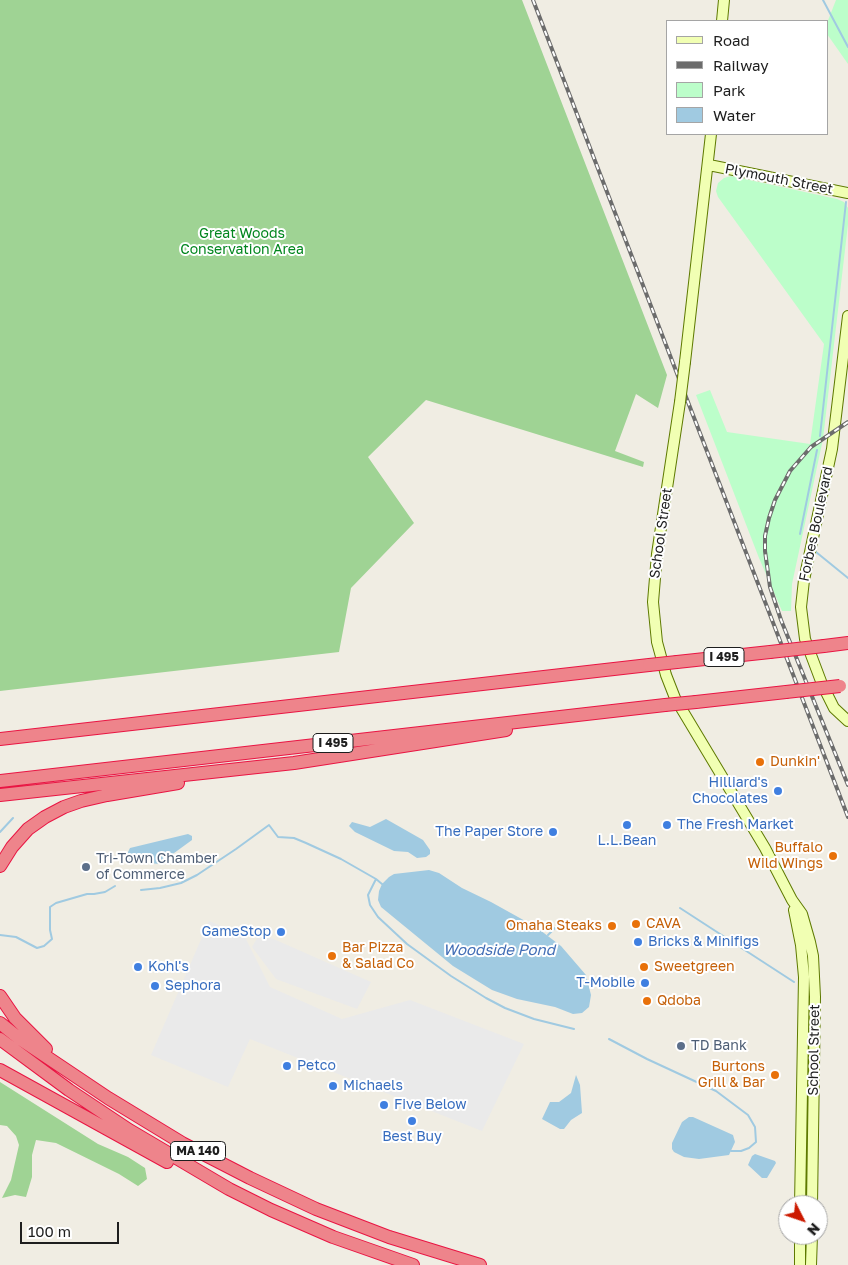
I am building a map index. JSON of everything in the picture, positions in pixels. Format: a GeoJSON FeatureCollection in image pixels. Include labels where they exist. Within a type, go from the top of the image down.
{"type":"FeatureCollection","features":[{"type":"Feature","properties":{"kind":"highway","name":"I 495"},"geometry":{"type":"LineString","coordinates":[[0,739],[848,643]]}},
{"type":"Feature","properties":{"kind":"highway","name":"I 495"},"geometry":{"type":"LineString","coordinates":[[0,781],[578,714],[844,686]]}},
{"type":"Feature","properties":{"kind":"highway"},"geometry":{"type":"LineString","coordinates":[[0,866],[12,847],[28,829],[45,817],[81,801],[294,763],[492,733],[578,714]]}},
{"type":"Feature","properties":{"kind":"highway"},"geometry":{"type":"LineString","coordinates":[[0,733],[70,730]]}},
{"type":"Feature","properties":{"kind":"highway"},"geometry":{"type":"LineString","coordinates":[[0,795],[294,763]]}},
{"type":"Feature","properties":{"kind":"highway"},"geometry":{"type":"LineString","coordinates":[[0,996],[15,1018],[44,1048],[86,1083]]}},
{"type":"Feature","properties":{"kind":"highway","name":"MA 140"},"geometry":{"type":"LineString","coordinates":[[0,1022],[20,1039],[86,1083],[182,1143],[316,1209],[388,1238],[480,1265]]}},
{"type":"Feature","properties":{"kind":"highway"},"geometry":{"type":"LineString","coordinates":[[0,1039],[46,1074],[122,1125],[229,1189]]}},
{"type":"Feature","properties":{"kind":"highway","name":"MA 140"},"geometry":{"type":"LineString","coordinates":[[0,1070],[173,1165],[333,1237],[413,1265]]}},
{"type":"Feature","properties":{"kind":"street"},"geometry":{"type":"LineString","coordinates":[[722,20],[724,0]]}},
{"type":"Feature","properties":{"kind":"street","name":"School Street"},"geometry":{"type":"LineString","coordinates":[[711,135],[685,362],[654,583],[653,602],[657,642],[666,675],[680,707],[765,848],[792,900],[802,914],[813,956],[815,1013],[812,1195]]}},
{"type":"Feature","properties":{"kind":"street","name":"Plymouth Street"},"geometry":{"type":"LineString","coordinates":[[709,165],[848,193]]}},
{"type":"Feature","properties":{"kind":"street","name":"Forbes Boulevard"},"geometry":{"type":"LineString","coordinates":[[848,316],[832,449],[804,580],[801,607],[805,639],[822,684],[834,708],[848,721]]}},
{"type":"Feature","properties":{"kind":"street","name":"School Street"},"geometry":{"type":"LineString","coordinates":[[792,900],[801,945],[804,977],[800,1195]]}},
{"type":"Feature","properties":{"kind":"street"},"geometry":{"type":"LineString","coordinates":[[800,1245],[800,1265]]}},
{"type":"Feature","properties":{"kind":"street"},"geometry":{"type":"LineString","coordinates":[[811,1265],[812,1245]]}},
{"type":"Feature","properties":{"kind":"green space","name":"Great Woods Conservation Area"},"geometry":{"type":"Polygon","coordinates":[[[0,0],[522,0],[667,375],[658,408],[636,394],[615,451],[644,462],[643,467],[426,400],[368,457],[414,523],[351,588],[339,652],[0,691],[0,0]]]}},
{"type":"Feature","properties":{"kind":"green space"},"geometry":{"type":"Polygon","coordinates":[[[836,0],[848,0],[848,64],[828,35],[828,20],[836,0]]]}},
{"type":"Feature","properties":{"kind":"green space"},"geometry":{"type":"Polygon","coordinates":[[[731,176],[837,199],[844,202],[848,208],[848,224],[823,439],[792,584],[791,611],[782,611],[759,558],[696,395],[710,390],[727,432],[810,444],[824,344],[718,197],[716,191],[718,183],[724,178],[731,176]]]}},
{"type":"Feature","properties":{"kind":"green space"},"geometry":{"type":"Polygon","coordinates":[[[0,1082],[98,1144],[128,1157],[145,1168],[147,1179],[138,1186],[119,1174],[56,1143],[36,1140],[32,1155],[32,1177],[26,1197],[15,1195],[2,1198],[11,1180],[19,1145],[16,1136],[7,1126],[0,1125],[0,1082]]]}},
{"type":"Feature","properties":{"kind":"shaded area"},"geometry":{"type":"Polygon","coordinates":[[[209,921],[244,935],[270,987],[342,1019],[410,1000],[524,1044],[482,1131],[250,1039],[228,1087],[151,1055],[209,921]]]}},
{"type":"Feature","properties":{"kind":"shaded area"},"geometry":{"type":"Polygon","coordinates":[[[260,933],[371,982],[357,1009],[276,979],[252,947],[260,933]]]}},
{"type":"Feature","properties":{"kind":"water"},"geometry":{"type":"Polygon","coordinates":[[[386,819],[423,840],[430,850],[430,854],[426,857],[417,858],[408,852],[394,851],[355,832],[349,826],[352,822],[370,827],[386,819]]]}},
{"type":"Feature","properties":{"kind":"water"},"geometry":{"type":"Polygon","coordinates":[[[188,834],[192,836],[192,840],[159,864],[124,860],[130,848],[188,834]]]}},
{"type":"Feature","properties":{"kind":"water","name":"Woodside Pond"},"geometry":{"type":"Polygon","coordinates":[[[429,870],[439,873],[462,888],[536,927],[561,946],[586,975],[591,995],[589,1007],[582,1013],[573,1014],[555,1007],[517,999],[492,990],[453,966],[381,907],[378,900],[379,891],[382,884],[389,877],[394,874],[429,870]]]}},
{"type":"Feature","properties":{"kind":"water"},"geometry":{"type":"Polygon","coordinates":[[[576,1075],[580,1085],[582,1113],[571,1120],[564,1129],[560,1129],[542,1119],[550,1102],[559,1102],[571,1093],[576,1075]]]}},
{"type":"Feature","properties":{"kind":"water"},"geometry":{"type":"Polygon","coordinates":[[[689,1117],[693,1117],[733,1135],[735,1142],[729,1155],[699,1159],[684,1157],[674,1152],[672,1143],[682,1122],[689,1117]]]}},
{"type":"Feature","properties":{"kind":"water"},"geometry":{"type":"Polygon","coordinates":[[[755,1154],[776,1163],[767,1178],[762,1178],[748,1165],[755,1154]]]}},
{"type":"Feature","properties":{"kind":"waterway"},"geometry":{"type":"LineString","coordinates":[[823,0],[848,47]]}},
{"type":"Feature","properties":{"kind":"waterway"},"geometry":{"type":"LineString","coordinates":[[820,436],[846,202]]}},
{"type":"Feature","properties":{"kind":"waterway"},"geometry":{"type":"LineString","coordinates":[[800,534],[817,450]]}},
{"type":"Feature","properties":{"kind":"waterway"},"geometry":{"type":"LineString","coordinates":[[816,552],[848,578]]}},
{"type":"Feature","properties":{"kind":"waterway"},"geometry":{"type":"LineString","coordinates":[[0,832],[13,818]]}},
{"type":"Feature","properties":{"kind":"waterway"},"geometry":{"type":"LineString","coordinates":[[141,890],[181,883],[197,875],[269,825],[278,837],[294,838],[306,843],[341,859],[376,879],[368,895],[370,905],[378,917],[407,944],[451,976],[505,1008],[534,1019],[574,1029]]}},
{"type":"Feature","properties":{"kind":"waterway"},"geometry":{"type":"LineString","coordinates":[[376,879],[382,884]]}},
{"type":"Feature","properties":{"kind":"waterway"},"geometry":{"type":"LineString","coordinates":[[0,935],[16,937],[37,948],[44,946],[52,939],[50,907],[56,903],[87,894],[105,892],[115,886]]}},
{"type":"Feature","properties":{"kind":"waterway"},"geometry":{"type":"LineString","coordinates":[[680,908],[794,982]]}},
{"type":"Feature","properties":{"kind":"waterway"},"geometry":{"type":"LineString","coordinates":[[548,935],[555,928]]}},
{"type":"Feature","properties":{"kind":"waterway"},"geometry":{"type":"LineString","coordinates":[[609,1039],[716,1091],[748,1115],[755,1127],[756,1142],[749,1148],[741,1151],[731,1151]]}},
{"type":"Feature","properties":{"kind":"railway"},"geometry":{"type":"LineString","coordinates":[[533,0],[848,817]]}},
{"type":"Feature","properties":{"kind":"railway"},"geometry":{"type":"LineString","coordinates":[[848,422],[811,447],[790,471],[775,500],[765,536],[770,587],[781,620],[848,785]]}},
{"type":"Feature","properties":{"kind":"place","name":"Dunkin'"},"geometry":{"type":"Point","coordinates":[760,762]}},
{"type":"Feature","properties":{"kind":"place","name":"Hilliard's Chocolates"},"geometry":{"type":"Point","coordinates":[778,791]}},
{"type":"Feature","properties":{"kind":"place","name":"L.L.Bean"},"geometry":{"type":"Point","coordinates":[627,825]}},
{"type":"Feature","properties":{"kind":"place","name":"The Fresh Market"},"geometry":{"type":"Point","coordinates":[667,825]}},
{"type":"Feature","properties":{"kind":"place","name":"The Paper Store"},"geometry":{"type":"Point","coordinates":[553,832]}},
{"type":"Feature","properties":{"kind":"place","name":"Buffalo Wild Wings"},"geometry":{"type":"Point","coordinates":[833,856]}},
{"type":"Feature","properties":{"kind":"place","name":"Tri-Town Chamber of Commerce"},"geometry":{"type":"Point","coordinates":[86,867]}},
{"type":"Feature","properties":{"kind":"place","name":"CAVA"},"geometry":{"type":"Point","coordinates":[636,924]}},
{"type":"Feature","properties":{"kind":"place","name":"Omaha Steaks"},"geometry":{"type":"Point","coordinates":[612,926]}},
{"type":"Feature","properties":{"kind":"place","name":"GameStop"},"geometry":{"type":"Point","coordinates":[281,932]}},
{"type":"Feature","properties":{"kind":"place","name":"Bricks & Minifigs"},"geometry":{"type":"Point","coordinates":[638,942]}},
{"type":"Feature","properties":{"kind":"place","name":"Bar Pizza & Salad Co"},"geometry":{"type":"Point","coordinates":[332,956]}},
{"type":"Feature","properties":{"kind":"place","name":"Kohl's"},"geometry":{"type":"Point","coordinates":[138,967]}},
{"type":"Feature","properties":{"kind":"place","name":"Sweetgreen"},"geometry":{"type":"Point","coordinates":[644,967]}},
{"type":"Feature","properties":{"kind":"place","name":"T-Mobile"},"geometry":{"type":"Point","coordinates":[645,983]}},
{"type":"Feature","properties":{"kind":"place","name":"Sephora"},"geometry":{"type":"Point","coordinates":[155,986]}},
{"type":"Feature","properties":{"kind":"place","name":"Qdoba"},"geometry":{"type":"Point","coordinates":[647,1001]}},
{"type":"Feature","properties":{"kind":"place","name":"TD Bank"},"geometry":{"type":"Point","coordinates":[681,1046]}},
{"type":"Feature","properties":{"kind":"place","name":"Petco"},"geometry":{"type":"Point","coordinates":[287,1066]}},
{"type":"Feature","properties":{"kind":"place","name":"Burtons Grill & Bar"},"geometry":{"type":"Point","coordinates":[775,1075]}},
{"type":"Feature","properties":{"kind":"place","name":"Michaels"},"geometry":{"type":"Point","coordinates":[333,1086]}},
{"type":"Feature","properties":{"kind":"place","name":"Five Below"},"geometry":{"type":"Point","coordinates":[384,1105]}},
{"type":"Feature","properties":{"kind":"place","name":"Best Buy"},"geometry":{"type":"Point","coordinates":[412,1121]}}]}
